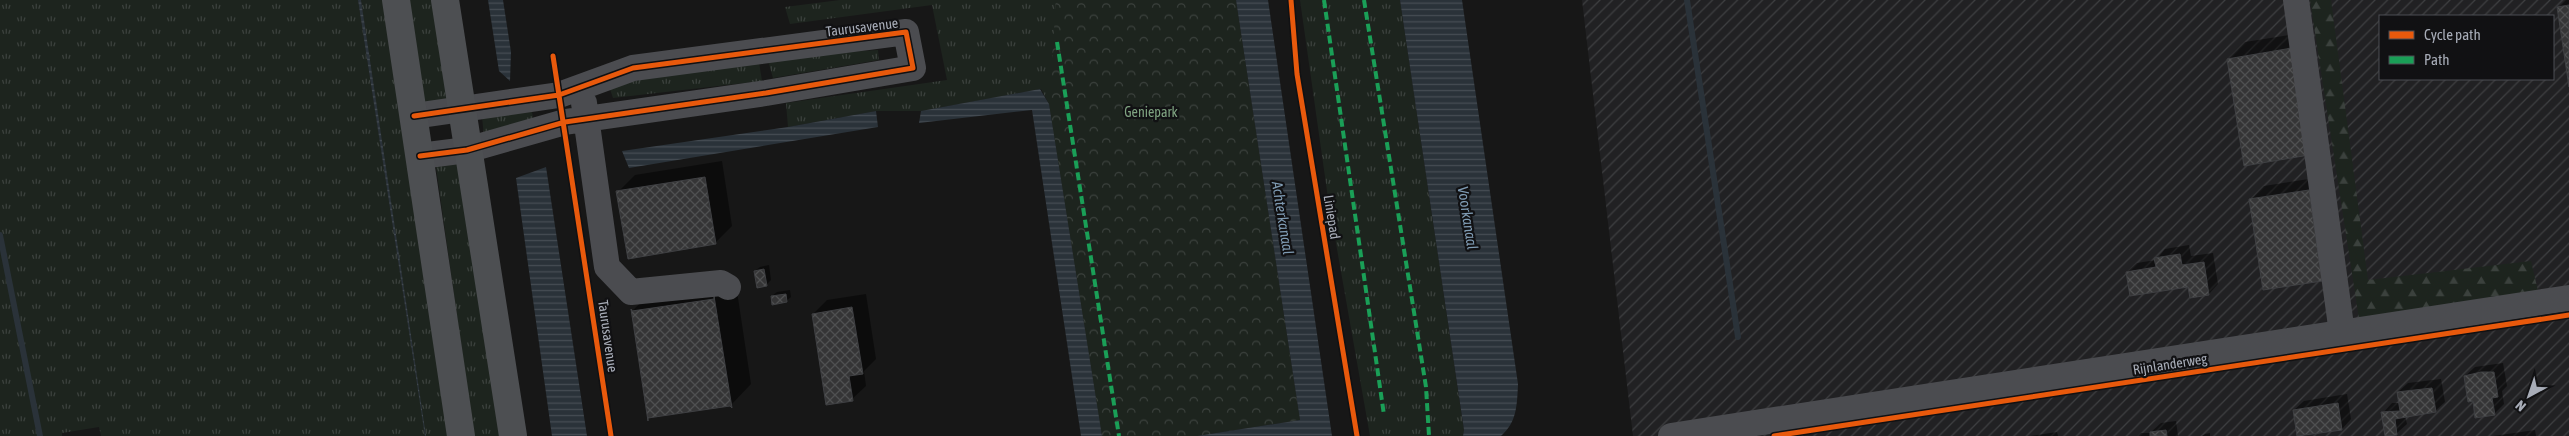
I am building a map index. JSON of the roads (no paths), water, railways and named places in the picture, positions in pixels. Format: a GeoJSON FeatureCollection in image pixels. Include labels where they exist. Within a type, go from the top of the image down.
{"type":"FeatureCollection","features":[{"type":"Feature","properties":{"kind":"main road"},"geometry":{"type":"LineString","coordinates":[[396,0],[461,436]]}},
{"type":"Feature","properties":{"kind":"main road"},"geometry":{"type":"LineString","coordinates":[[445,0],[513,436]]}},
{"type":"Feature","properties":{"kind":"street"},"geometry":{"type":"LineString","coordinates":[[2296,0],[2342,333]]}},
{"type":"Feature","properties":{"kind":"street","name":"Taurusavenue"},"geometry":{"type":"LineString","coordinates":[[414,116],[559,95],[633,68],[906,32],[913,68],[565,122],[467,150],[420,156]]}},
{"type":"Feature","properties":{"kind":"street"},"geometry":{"type":"LineString","coordinates":[[582,87],[607,267],[631,292],[721,283],[728,287]]}},
{"type":"Feature","properties":{"kind":"street","name":"Rijnlanderweg"},"geometry":{"type":"LineString","coordinates":[[1671,436],[2569,298]]}},
{"type":"Feature","properties":{"kind":"water"},"geometry":{"type":"Polygon","coordinates":[[[358,0],[361,0],[426,436],[425,436],[358,0]]]}},
{"type":"Feature","properties":{"kind":"water"},"geometry":{"type":"Polygon","coordinates":[[[488,0],[503,0],[511,52],[510,81],[499,71],[488,0]]]}},
{"type":"Feature","properties":{"kind":"water","name":"Achterkanaal"},"geometry":{"type":"Polygon","coordinates":[[[1236,0],[1268,0],[1332,436],[1197,436],[1300,420],[1236,0]]]}},
{"type":"Feature","properties":{"kind":"water","name":"Voorkanaal"},"geometry":{"type":"Polygon","coordinates":[[[1400,0],[1462,0],[1518,384],[1515,413],[1510,425],[1501,436],[1463,436],[1464,430],[1400,0]]]}},
{"type":"Feature","properties":{"kind":"water"},"geometry":{"type":"Polygon","coordinates":[[[1040,89],[1049,104],[1102,436],[1081,436],[1032,110],[919,123],[921,111],[1040,89]]]}},
{"type":"Feature","properties":{"kind":"water"},"geometry":{"type":"Polygon","coordinates":[[[876,111],[878,127],[629,168],[622,151],[788,127],[876,111]]]}},
{"type":"Feature","properties":{"kind":"water"},"geometry":{"type":"Polygon","coordinates":[[[546,167],[587,436],[552,436],[516,178],[546,167]]]}},
{"type":"Feature","properties":{"kind":"waterway"},"geometry":{"type":"LineString","coordinates":[[1687,0],[1738,337]]}},
{"type":"Feature","properties":{"kind":"waterway"},"geometry":{"type":"LineString","coordinates":[[0,235],[40,436]]}},
{"type":"Feature","properties":{"kind":"park label","name":"Geniepark"},"geometry":{"type":"Point","coordinates":[1151,112]}}]}
